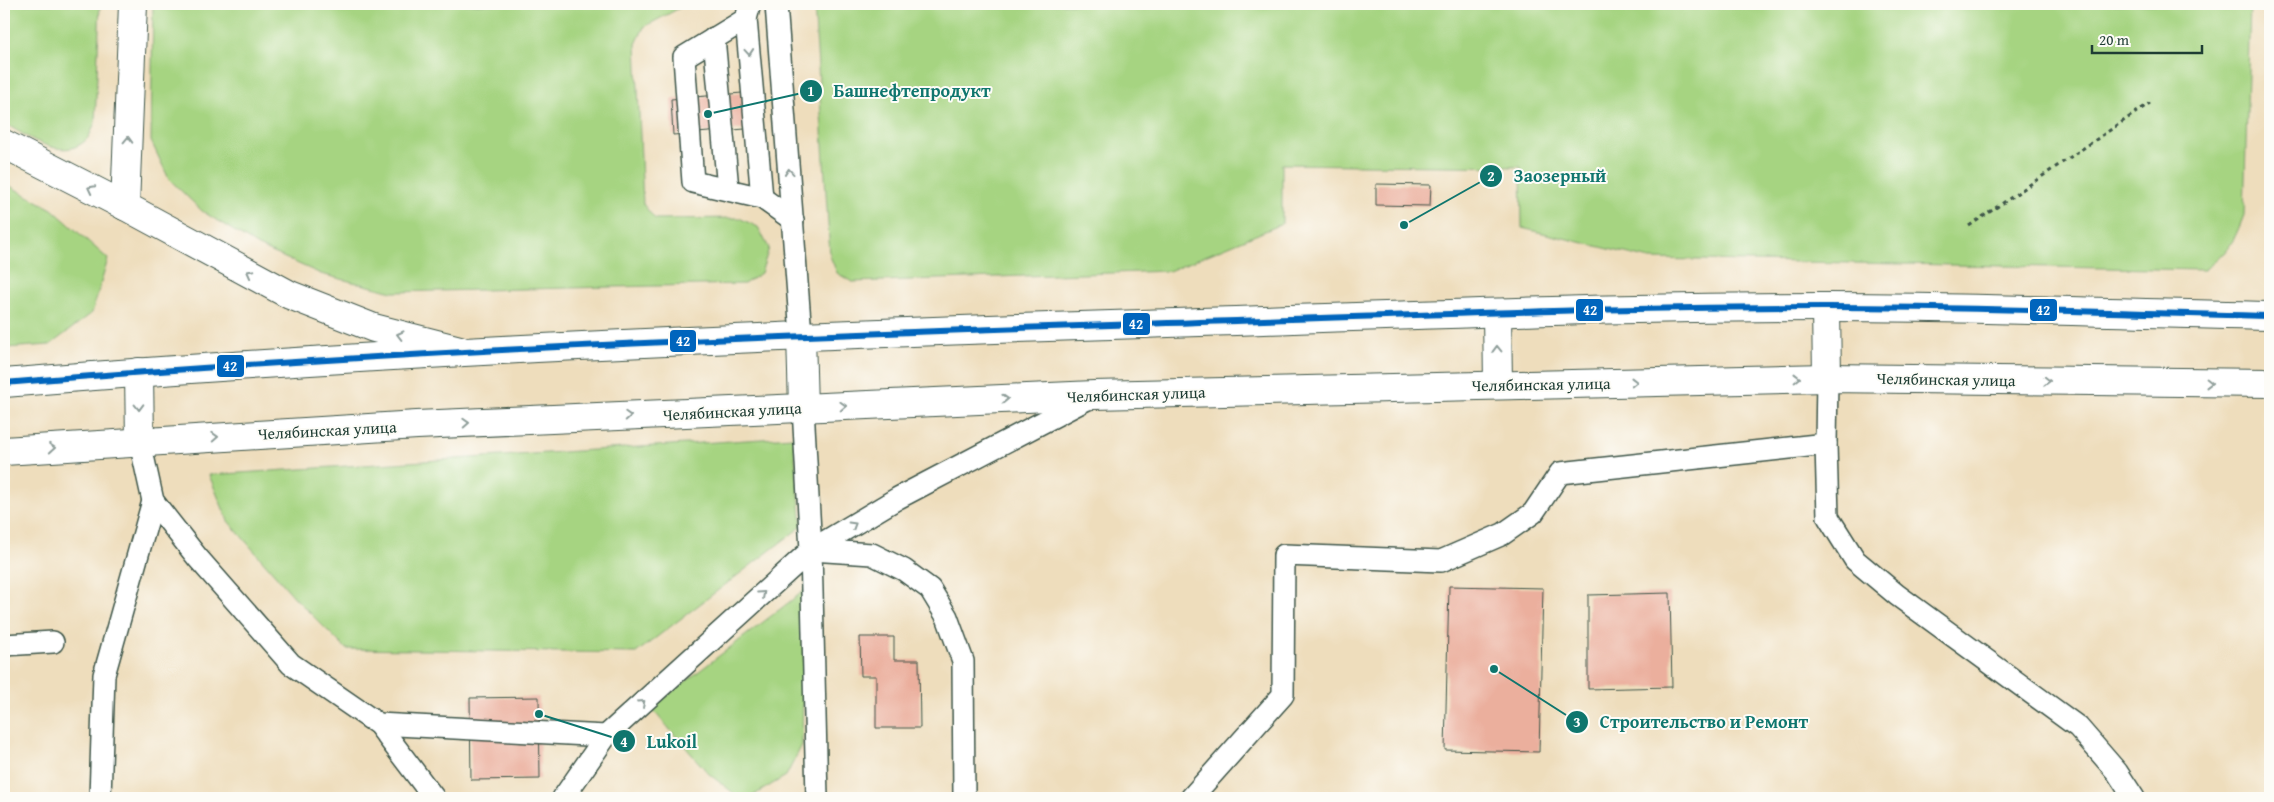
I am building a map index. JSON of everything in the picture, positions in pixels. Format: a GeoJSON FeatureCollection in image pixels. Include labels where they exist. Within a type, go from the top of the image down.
{"type":"FeatureCollection","features":[{"type":"Feature","properties":{"kind":"main road"},"geometry":{"type":"LineString","coordinates":[[125,206],[133,4]]}},
{"type":"Feature","properties":{"kind":"main road"},"geometry":{"type":"LineString","coordinates":[[4,144],[125,206],[290,295],[374,328],[464,351]]}},
{"type":"Feature","properties":{"kind":"main road"},"geometry":{"type":"LineString","coordinates":[[1826,307],[1827,378]]}},
{"type":"Feature","properties":{"kind":"main road"},"geometry":{"type":"LineString","coordinates":[[4,383],[139,372],[464,351],[801,335],[1496,313],[1826,307],[2270,316]]}},
{"type":"Feature","properties":{"kind":"main road"},"geometry":{"type":"LineString","coordinates":[[1496,313],[1498,384]]}},
{"type":"Feature","properties":{"kind":"main road"},"geometry":{"type":"LineString","coordinates":[[801,335],[803,408]]}},
{"type":"Feature","properties":{"kind":"main road"},"geometry":{"type":"LineString","coordinates":[[139,372],[140,442]]}},
{"type":"Feature","properties":{"kind":"main road","name":"Челябинская улица"},"geometry":{"type":"LineString","coordinates":[[4,451],[417,425],[1094,395],[1498,384],[1827,378],[2270,384]]}},
{"type":"Feature","properties":{"kind":"lane"},"geometry":{"type":"LineString","coordinates":[[776,4],[801,335]]}},
{"type":"Feature","properties":{"kind":"lane"},"geometry":{"type":"LineString","coordinates":[[748,11],[714,38],[684,57],[694,182],[762,198],[793,220]]}},
{"type":"Feature","properties":{"kind":"lane"},"geometry":{"type":"LineString","coordinates":[[748,11],[762,198]]}},
{"type":"Feature","properties":{"kind":"lane"},"geometry":{"type":"LineString","coordinates":[[714,38],[728,189]]}},
{"type":"Feature","properties":{"kind":"lane"},"geometry":{"type":"LineString","coordinates":[[1827,378],[1828,517],[1855,560],[1897,595],[2078,728],[2117,772],[2134,798]]}},
{"type":"Feature","properties":{"kind":"lane"},"geometry":{"type":"LineString","coordinates":[[563,798],[606,736],[811,550],[898,498],[1094,395]]}},
{"type":"Feature","properties":{"kind":"lane"},"geometry":{"type":"LineString","coordinates":[[803,408],[811,550],[818,798]]}},
{"type":"Feature","properties":{"kind":"lane"},"geometry":{"type":"LineString","coordinates":[[140,442],[153,501],[197,557],[291,664],[378,724],[434,798]]}},
{"type":"Feature","properties":{"kind":"lane"},"geometry":{"type":"LineString","coordinates":[[1191,798],[1283,695],[1284,555],[1441,561],[1503,534],[1533,512],[1560,473],[1826,444]]}},
{"type":"Feature","properties":{"kind":"lane"},"geometry":{"type":"LineString","coordinates":[[100,798],[104,675],[153,501]]}},
{"type":"Feature","properties":{"kind":"lane"},"geometry":{"type":"LineString","coordinates":[[811,550],[872,554],[904,570],[930,589],[947,617],[963,662],[964,798]]}},
{"type":"Feature","properties":{"kind":"lane"},"geometry":{"type":"LineString","coordinates":[[4,644],[53,642]]}},
{"type":"Feature","properties":{"kind":"lane"},"geometry":{"type":"LineString","coordinates":[[378,724],[606,736]]}},
{"type":"Feature","properties":{"kind":"path"},"geometry":{"type":"LineString","coordinates":[[1969,226],[2150,103]]}},
{"type":"Feature","properties":{"kind":"green space"},"geometry":{"type":"Polygon","coordinates":[[[4,4],[100,4],[95,123],[87,139],[76,146],[66,149],[44,145],[4,123],[4,4]]]}},
{"type":"Feature","properties":{"kind":"green space"},"geometry":{"type":"Polygon","coordinates":[[[153,4],[687,4],[644,27],[636,44],[643,204],[655,219],[739,218],[758,227],[769,248],[761,273],[744,284],[393,292],[321,274],[258,246],[202,211],[169,179],[151,141],[153,4]]]}},
{"type":"Feature","properties":{"kind":"green space"},"geometry":{"type":"Polygon","coordinates":[[[814,4],[2250,4],[2244,215],[2237,233],[2225,252],[2204,270],[1650,259],[1522,228],[1521,167],[1282,164],[1282,224],[1169,271],[852,282],[837,273],[830,256],[814,4]]]}},
{"type":"Feature","properties":{"kind":"green space"},"geometry":{"type":"Polygon","coordinates":[[[4,183],[52,209],[108,259],[92,313],[50,345],[4,348],[4,183]]]}},
{"type":"Feature","properties":{"kind":"green space"},"geometry":{"type":"Polygon","coordinates":[[[793,437],[802,526],[636,653],[346,649],[297,600],[228,521],[209,475],[793,437]]]}},
{"type":"Feature","properties":{"kind":"green space"},"geometry":{"type":"Polygon","coordinates":[[[805,590],[802,745],[786,776],[749,798],[740,798],[709,774],[651,708],[805,590]]]}},
{"type":"Feature","properties":{"kind":"building"},"geometry":{"type":"Polygon","coordinates":[[[742,93],[745,129],[673,135],[671,99],[742,93]]]}},
{"type":"Feature","properties":{"kind":"building"},"geometry":{"type":"Polygon","coordinates":[[[1376,184],[1431,185],[1430,206],[1376,205],[1376,184]]]}},
{"type":"Feature","properties":{"kind":"building"},"geometry":{"type":"Polygon","coordinates":[[[1449,586],[1543,588],[1539,752],[1445,750],[1449,586]]]}},
{"type":"Feature","properties":{"kind":"building"},"geometry":{"type":"Polygon","coordinates":[[[1670,593],[1672,687],[1588,689],[1588,595],[1670,593]]]}},
{"type":"Feature","properties":{"kind":"building"},"geometry":{"type":"Polygon","coordinates":[[[860,637],[894,637],[894,660],[919,660],[920,728],[876,728],[876,676],[861,676],[860,637]]]}},
{"type":"Feature","properties":{"kind":"building"},"geometry":{"type":"Polygon","coordinates":[[[539,697],[540,779],[471,780],[470,698],[539,697]]]}},
{"type":"Feature","properties":{"kind":"transit line","name":"42"},"geometry":{"type":"LineString","coordinates":[[4,383],[288,362],[573,346],[857,334],[1484,313],[1740,307],[1881,307],[2270,316]]}},
{"type":"Feature","properties":{"kind":"place","name":"Башнефтепродукт"},"geometry":{"type":"Point","coordinates":[708,114]}},
{"type":"Feature","properties":{"kind":"place","name":"Заозерный"},"geometry":{"type":"Point","coordinates":[1404,225]}},
{"type":"Feature","properties":{"kind":"place","name":"Строительство и Ремонт"},"geometry":{"type":"Point","coordinates":[1494,669]}},
{"type":"Feature","properties":{"kind":"place","name":"Lukoil"},"geometry":{"type":"Point","coordinates":[539,714]}}]}
